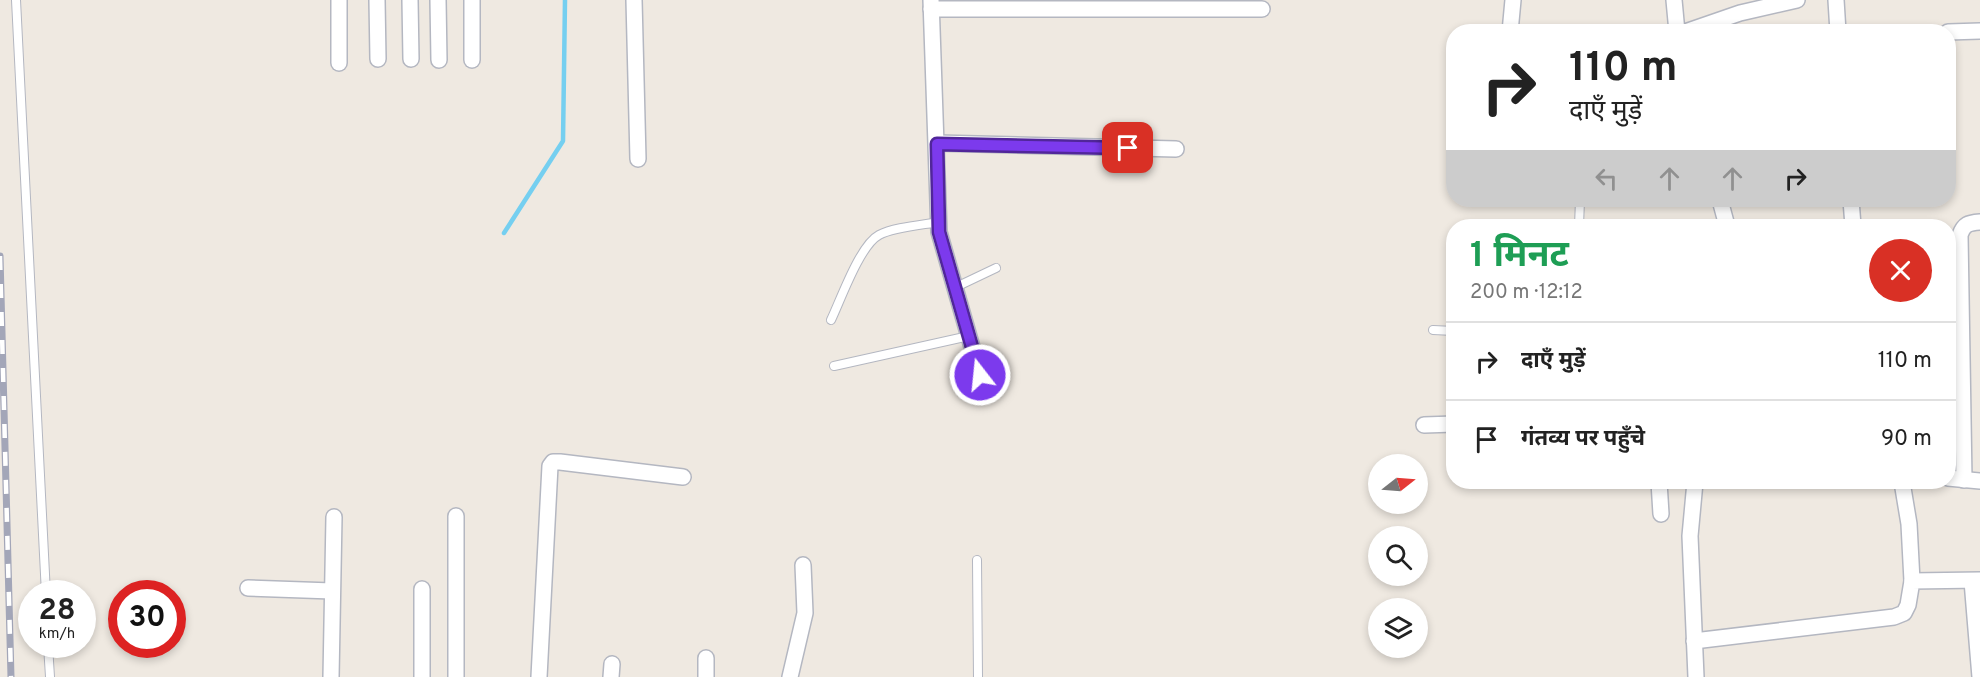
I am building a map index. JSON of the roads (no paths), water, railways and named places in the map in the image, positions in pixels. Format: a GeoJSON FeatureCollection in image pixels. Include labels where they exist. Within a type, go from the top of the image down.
{"type":"FeatureCollection","features":[{"type":"Feature","properties":{"kind":"street"},"geometry":{"type":"LineString","coordinates":[[339,0],[339,63]]}},
{"type":"Feature","properties":{"kind":"street"},"geometry":{"type":"LineString","coordinates":[[377,0],[378,59]]}},
{"type":"Feature","properties":{"kind":"street"},"geometry":{"type":"LineString","coordinates":[[410,0],[411,59]]}},
{"type":"Feature","properties":{"kind":"street"},"geometry":{"type":"LineString","coordinates":[[438,0],[439,60]]}},
{"type":"Feature","properties":{"kind":"street"},"geometry":{"type":"LineString","coordinates":[[472,0],[472,60]]}},
{"type":"Feature","properties":{"kind":"street"},"geometry":{"type":"LineString","coordinates":[[634,0],[638,159]]}},
{"type":"Feature","properties":{"kind":"street"},"geometry":{"type":"LineString","coordinates":[[1511,24],[1513,0]]}},
{"type":"Feature","properties":{"kind":"street"},"geometry":{"type":"LineString","coordinates":[[1674,0],[1676,24]]}},
{"type":"Feature","properties":{"kind":"street"},"geometry":{"type":"LineString","coordinates":[[1708,24],[1740,13],[1797,0]]}},
{"type":"Feature","properties":{"kind":"street"},"geometry":{"type":"LineString","coordinates":[[1836,0],[1838,24]]}},
{"type":"Feature","properties":{"kind":"street"},"geometry":{"type":"LineString","coordinates":[[980,375],[942,244],[939,222],[931,5],[1056,4],[1263,9]]}},
{"type":"Feature","properties":{"kind":"street"},"geometry":{"type":"LineString","coordinates":[[1956,32],[1980,31]]}},
{"type":"Feature","properties":{"kind":"street"},"geometry":{"type":"LineString","coordinates":[[937,144],[1176,149]]}},
{"type":"Feature","properties":{"kind":"street"},"geometry":{"type":"LineString","coordinates":[[1956,234],[1968,223],[1980,222]]}},
{"type":"Feature","properties":{"kind":"street"},"geometry":{"type":"LineString","coordinates":[[1956,282],[1958,329],[1956,346]]}},
{"type":"Feature","properties":{"kind":"street"},"geometry":{"type":"LineString","coordinates":[[1424,425],[1446,424]]}},
{"type":"Feature","properties":{"kind":"street"},"geometry":{"type":"LineString","coordinates":[[539,677],[550,466],[553,462],[560,462],[683,477]]}},
{"type":"Feature","properties":{"kind":"street"},"geometry":{"type":"LineString","coordinates":[[1956,479],[1980,482]]}},
{"type":"Feature","properties":{"kind":"street"},"geometry":{"type":"LineString","coordinates":[[1659,489],[1661,514]]}},
{"type":"Feature","properties":{"kind":"street"},"geometry":{"type":"LineString","coordinates":[[1694,489],[1690,536],[1696,677]]}},
{"type":"Feature","properties":{"kind":"street"},"geometry":{"type":"LineString","coordinates":[[1694,641],[1894,617],[1904,613],[1908,605],[1912,581],[1909,524],[1903,489]]}},
{"type":"Feature","properties":{"kind":"street"},"geometry":{"type":"LineString","coordinates":[[456,516],[456,677]]}},
{"type":"Feature","properties":{"kind":"street"},"geometry":{"type":"LineString","coordinates":[[331,677],[334,517]]}},
{"type":"Feature","properties":{"kind":"street"},"geometry":{"type":"LineString","coordinates":[[790,677],[805,613],[803,565]]}},
{"type":"Feature","properties":{"kind":"street"},"geometry":{"type":"LineString","coordinates":[[1912,581],[1976,580],[1980,677]]}},
{"type":"Feature","properties":{"kind":"street"},"geometry":{"type":"LineString","coordinates":[[248,588],[332,591]]}},
{"type":"Feature","properties":{"kind":"street"},"geometry":{"type":"LineString","coordinates":[[422,589],[422,677]]}},
{"type":"Feature","properties":{"kind":"street"},"geometry":{"type":"LineString","coordinates":[[706,658],[706,677]]}},
{"type":"Feature","properties":{"kind":"lane"},"geometry":{"type":"LineString","coordinates":[[16,0],[45,580]]}},
{"type":"Feature","properties":{"kind":"lane"},"geometry":{"type":"LineString","coordinates":[[831,320],[863,252],[871,241],[881,234],[939,222]]}},
{"type":"Feature","properties":{"kind":"lane"},"geometry":{"type":"LineString","coordinates":[[954,288],[996,268]]}},
{"type":"Feature","properties":{"kind":"lane"},"geometry":{"type":"LineString","coordinates":[[1433,330],[1446,331]]}},
{"type":"Feature","properties":{"kind":"lane"},"geometry":{"type":"LineString","coordinates":[[834,366],[969,336]]}},
{"type":"Feature","properties":{"kind":"lane"},"geometry":{"type":"LineString","coordinates":[[977,560],[978,677]]}},
{"type":"Feature","properties":{"kind":"lane"},"geometry":{"type":"LineString","coordinates":[[49,658],[50,677]]}},
{"type":"Feature","properties":{"kind":"waterway"},"geometry":{"type":"LineString","coordinates":[[504,233],[563,141],[565,0]]}},
{"type":"Feature","properties":{"kind":"railway"},"geometry":{"type":"LineString","coordinates":[[0,256],[11,677]]}}]}
